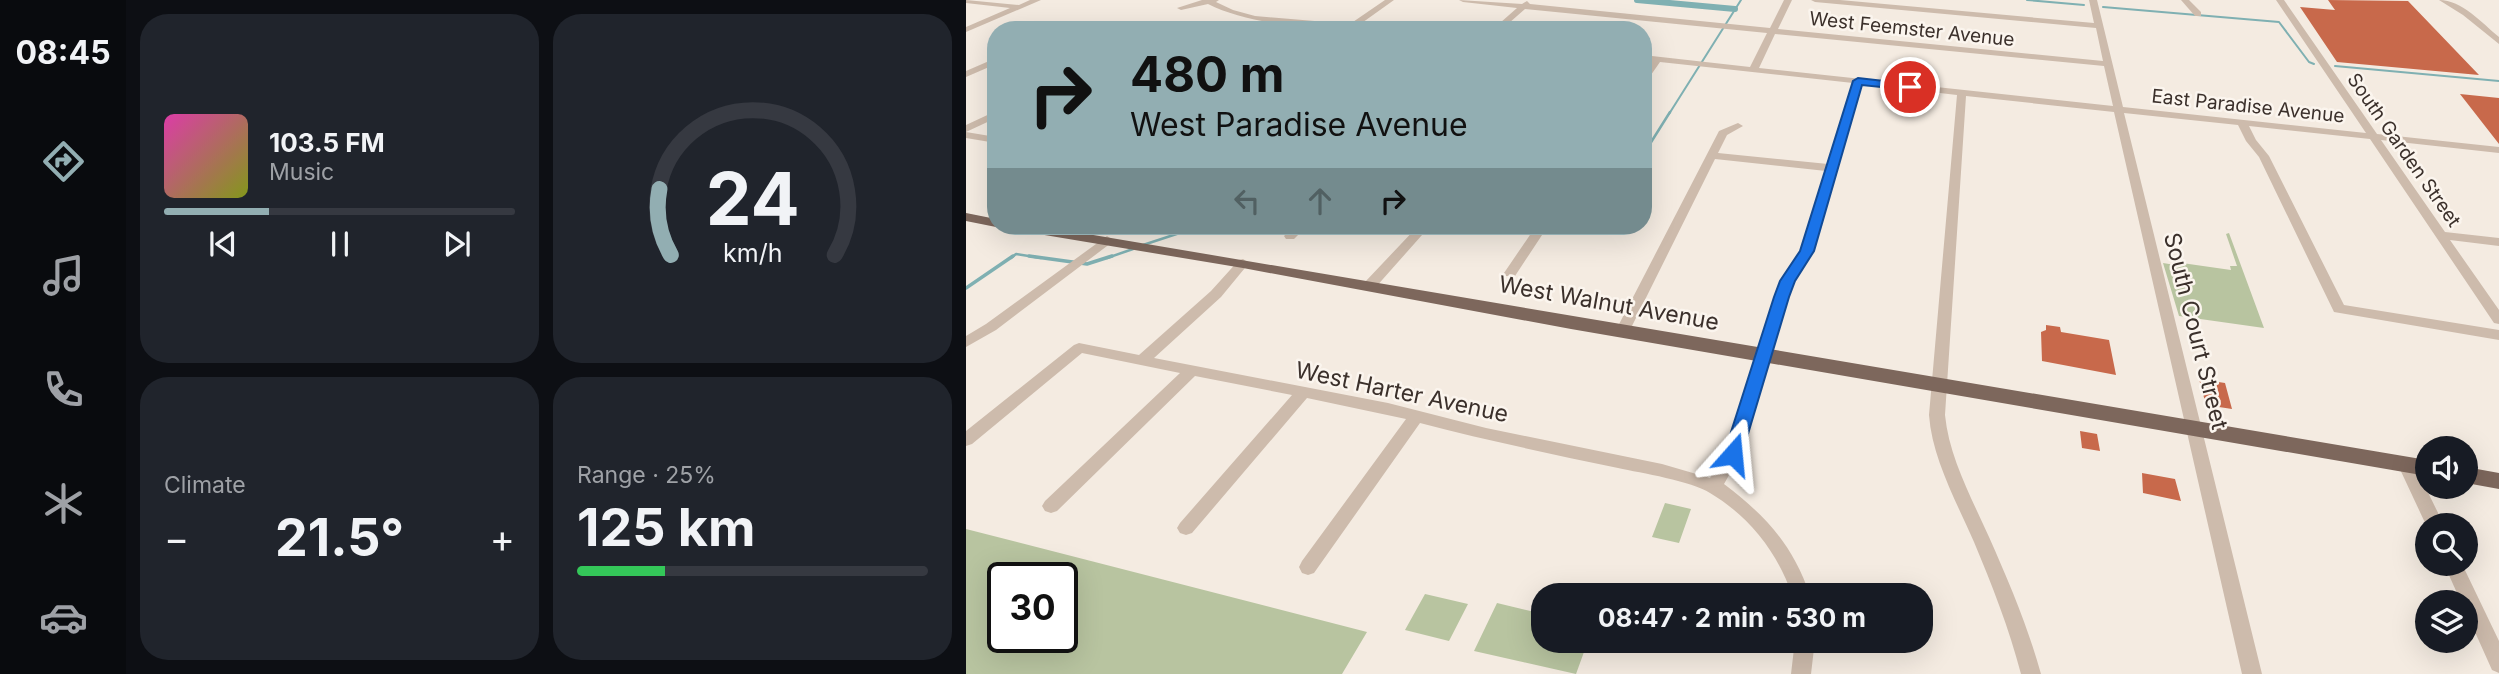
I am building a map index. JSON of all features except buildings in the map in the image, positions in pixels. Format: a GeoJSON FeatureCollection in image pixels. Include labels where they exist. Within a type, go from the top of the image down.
{"type":"FeatureCollection","features":[{"type":"Feature","properties":{"kind":"main road"},"geometry":{"type":"LineString","coordinates":[[966,217],[987,221]]}},
{"type":"Feature","properties":{"kind":"main road","name":"West Walnut Avenue"},"geometry":{"type":"LineString","coordinates":[[1081,235],[1939,387],[2415,466]]}},
{"type":"Feature","properties":{"kind":"main road"},"geometry":{"type":"LineString","coordinates":[[2478,477],[2499,481]]}},
{"type":"Feature","properties":{"kind":"street"},"geometry":{"type":"LineString","coordinates":[[987,21],[1037,0]]}},
{"type":"Feature","properties":{"kind":"street"},"geometry":{"type":"LineString","coordinates":[[1360,21],[1390,0]]}},
{"type":"Feature","properties":{"kind":"street","name":"West Feemster Avenue"},"geometry":{"type":"LineString","coordinates":[[1463,0],[1527,3],[1771,31],[2107,64]]}},
{"type":"Feature","properties":{"kind":"street"},"geometry":{"type":"LineString","coordinates":[[1753,70],[1788,0]]}},
{"type":"Feature","properties":{"kind":"street"},"geometry":{"type":"LineString","coordinates":[[1815,0],[2098,26]]}},
{"type":"Feature","properties":{"kind":"street","name":"South Court Street"},"geometry":{"type":"LineString","coordinates":[[2092,0],[2252,674]]}},
{"type":"Feature","properties":{"kind":"street"},"geometry":{"type":"LineString","coordinates":[[2185,0],[2198,14]]}},
{"type":"Feature","properties":{"kind":"street","name":"South Garden Street"},"geometry":{"type":"LineString","coordinates":[[2280,0],[2499,320]]}},
{"type":"Feature","properties":{"kind":"street"},"geometry":{"type":"LineString","coordinates":[[2443,0],[2466,13]]}},
{"type":"Feature","properties":{"kind":"street"},"geometry":{"type":"LineString","coordinates":[[2457,0],[2466,13],[2499,41]]}},
{"type":"Feature","properties":{"kind":"street"},"geometry":{"type":"LineString","coordinates":[[966,1],[1020,7]]}},
{"type":"Feature","properties":{"kind":"street"},"geometry":{"type":"LineString","coordinates":[[1181,8],[1210,1],[1230,12],[1284,21]]}},
{"type":"Feature","properties":{"kind":"street"},"geometry":{"type":"LineString","coordinates":[[1506,21],[1527,3]]}},
{"type":"Feature","properties":{"kind":"street"},"geometry":{"type":"LineString","coordinates":[[966,30],[987,21]]}},
{"type":"Feature","properties":{"kind":"street","name":"East Paradise Avenue"},"geometry":{"type":"LineString","coordinates":[[1652,59],[2499,150]]}},
{"type":"Feature","properties":{"kind":"street"},"geometry":{"type":"LineString","coordinates":[[1652,68],[1658,60]]}},
{"type":"Feature","properties":{"kind":"street"},"geometry":{"type":"LineString","coordinates":[[967,74],[987,65]]}},
{"type":"Feature","properties":{"kind":"street"},"geometry":{"type":"LineString","coordinates":[[1796,583],[1787,559],[1766,528],[1714,486],[1733,454],[1787,281],[1807,251],[1858,81]]}},
{"type":"Feature","properties":{"kind":"street"},"geometry":{"type":"LineString","coordinates":[[1962,92],[1937,415],[1943,444],[2020,631],[2031,674]]}},
{"type":"Feature","properties":{"kind":"street"},"geometry":{"type":"LineString","coordinates":[[966,129],[987,118]]}},
{"type":"Feature","properties":{"kind":"street"},"geometry":{"type":"LineString","coordinates":[[2243,124],[2251,141],[2264,156],[2339,310],[2499,335]]}},
{"type":"Feature","properties":{"kind":"street"},"geometry":{"type":"LineString","coordinates":[[1622,332],[1723,134],[1738,126]]}},
{"type":"Feature","properties":{"kind":"street"},"geometry":{"type":"LineString","coordinates":[[966,135],[987,138]]}},
{"type":"Feature","properties":{"kind":"street"},"geometry":{"type":"LineString","coordinates":[[1712,155],[1831,168]]}},
{"type":"Feature","properties":{"kind":"street"},"geometry":{"type":"LineString","coordinates":[[2441,234],[2499,242]]}},
{"type":"Feature","properties":{"kind":"street"},"geometry":{"type":"LineString","coordinates":[[1370,285],[1416,235]]}},
{"type":"Feature","properties":{"kind":"street"},"geometry":{"type":"LineString","coordinates":[[1510,273],[1536,235]]}},
{"type":"Feature","properties":{"kind":"street"},"geometry":{"type":"LineString","coordinates":[[966,342],[991,327],[1107,240]]}},
{"type":"Feature","properties":{"kind":"street"},"geometry":{"type":"LineString","coordinates":[[1142,360],[1216,294],[1243,263]]}},
{"type":"Feature","properties":{"kind":"street","name":"West Harter Avenue"},"geometry":{"type":"LineString","coordinates":[[966,440],[1079,348],[1388,409],[1415,418],[1662,471],[1714,486]]}},
{"type":"Feature","properties":{"kind":"street"},"geometry":{"type":"LineString","coordinates":[[1051,506],[1191,371]]}},
{"type":"Feature","properties":{"kind":"street"},"geometry":{"type":"LineString","coordinates":[[1186,528],[1303,393]]}},
{"type":"Feature","properties":{"kind":"street"},"geometry":{"type":"LineString","coordinates":[[1308,567],[1415,418]]}},
{"type":"Feature","properties":{"kind":"street"},"geometry":{"type":"LineString","coordinates":[[2406,465],[2429,513]]}},
{"type":"Feature","properties":{"kind":"street"},"geometry":{"type":"LineString","coordinates":[[2459,576],[2499,663]]}},
{"type":"Feature","properties":{"kind":"street"},"geometry":{"type":"LineString","coordinates":[[1801,674],[1803,653]]}},
{"type":"Feature","properties":{"kind":"green space"},"geometry":{"type":"Polygon","coordinates":[[[2229,233],[2264,328],[2179,316],[2163,263],[2175,265],[2175,262],[2231,270],[2230,266],[2237,266],[2226,234],[2229,233]]]}},
{"type":"Feature","properties":{"kind":"green space"},"geometry":{"type":"Polygon","coordinates":[[[1665,503],[1691,509],[1679,543],[1652,537],[1665,503]]]}},
{"type":"Feature","properties":{"kind":"green space"},"geometry":{"type":"Polygon","coordinates":[[[966,529],[1367,632],[1342,674],[966,674],[966,529]]]}},
{"type":"Feature","properties":{"kind":"green space"},"geometry":{"type":"Polygon","coordinates":[[[1425,594],[1468,604],[1449,641],[1405,630],[1425,594]]]}},
{"type":"Feature","properties":{"kind":"green space"},"geometry":{"type":"Polygon","coordinates":[[[1497,603],[1531,611],[1531,653],[1584,653],[1576,674],[1474,651],[1497,603]]]}},
{"type":"Feature","properties":{"kind":"waterway"},"geometry":{"type":"LineString","coordinates":[[1637,0],[1735,9]]}},
{"type":"Feature","properties":{"kind":"waterway"},"geometry":{"type":"LineString","coordinates":[[1669,114],[1741,0]]}},
{"type":"Feature","properties":{"kind":"waterway"},"geometry":{"type":"LineString","coordinates":[[2027,0],[2084,5]]}},
{"type":"Feature","properties":{"kind":"waterway"},"geometry":{"type":"LineString","coordinates":[[2103,7],[2279,22],[2309,62],[2314,64]]}},
{"type":"Feature","properties":{"kind":"waterway"},"geometry":{"type":"LineString","coordinates":[[2335,66],[2499,81]]}},
{"type":"Feature","properties":{"kind":"waterway"},"geometry":{"type":"LineString","coordinates":[[1652,141],[1670,112]]}},
{"type":"Feature","properties":{"kind":"waterway"},"geometry":{"type":"LineString","coordinates":[[1143,245],[1174,235]]}},
{"type":"Feature","properties":{"kind":"waterway"},"geometry":{"type":"LineString","coordinates":[[1107,258],[1133,249]]}},
{"type":"Feature","properties":{"kind":"waterway"},"geometry":{"type":"LineString","coordinates":[[1011,258],[1016,254],[1041,258]]}},
{"type":"Feature","properties":{"kind":"waterway"},"geometry":{"type":"LineString","coordinates":[[966,288],[1013,256]]}},
{"type":"Feature","properties":{"kind":"waterway"},"geometry":{"type":"LineString","coordinates":[[1029,256],[1087,264],[1112,256]]}},
{"type":"Feature","properties":{"kind":"route"},"geometry":{"type":"LineString","coordinates":[[1733,454],[1781,297],[1787,281],[1807,251],[1858,81],[1910,87]]}}]}
